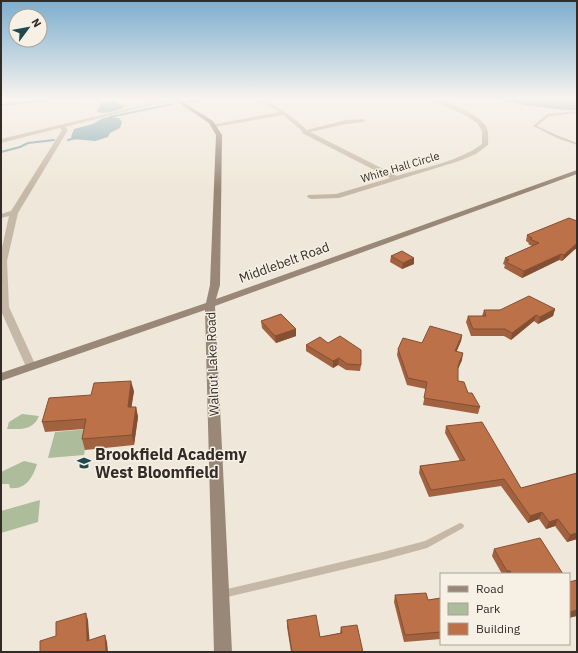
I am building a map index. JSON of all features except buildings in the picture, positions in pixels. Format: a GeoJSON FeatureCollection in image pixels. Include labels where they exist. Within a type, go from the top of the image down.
{"type":"FeatureCollection","features":[{"type":"Feature","properties":{"kind":"street"},"geometry":{"type":"LineString","coordinates":[[1,141],[51,129]]}},
{"type":"Feature","properties":{"kind":"street"},"geometry":{"type":"LineString","coordinates":[[31,366],[4,307],[2,261],[14,213],[64,129]]}},
{"type":"Feature","properties":{"kind":"street","name":"Walnut Lake Road"},"geometry":{"type":"LineString","coordinates":[[216,129],[219,135],[220,144],[215,285],[210,305],[223,652]]}},
{"type":"Feature","properties":{"kind":"street"},"geometry":{"type":"LineString","coordinates":[[301,129],[396,178]]}},
{"type":"Feature","properties":{"kind":"street"},"geometry":{"type":"LineString","coordinates":[[304,132],[315,129]]}},
{"type":"Feature","properties":{"kind":"street","name":"White Hall Circle"},"geometry":{"type":"LineString","coordinates":[[311,198],[336,196],[457,160],[474,153],[485,145],[486,134],[484,129]]}},
{"type":"Feature","properties":{"kind":"street","name":"Middlebelt Road"},"geometry":{"type":"LineString","coordinates":[[1,377],[210,305],[338,257],[577,172]]}},
{"type":"Feature","properties":{"kind":"street"},"geometry":{"type":"LineString","coordinates":[[1,216],[14,213]]}},
{"type":"Feature","properties":{"kind":"lane"},"geometry":{"type":"LineString","coordinates":[[542,129],[558,138],[577,144]]}},
{"type":"Feature","properties":{"kind":"lane"},"geometry":{"type":"LineString","coordinates":[[221,595],[428,544],[460,526]]}},
{"type":"Feature","properties":{"kind":"green space"},"geometry":{"type":"Polygon","coordinates":[[[22,414],[39,416],[30,427],[21,429],[7,429],[9,422],[22,414]]]}},
{"type":"Feature","properties":{"kind":"green space"},"geometry":{"type":"Polygon","coordinates":[[[89,429],[84,455],[48,458],[55,432],[89,429]]]}},
{"type":"Feature","properties":{"kind":"green space"},"geometry":{"type":"Polygon","coordinates":[[[24,461],[37,464],[31,478],[25,485],[10,488],[9,484],[1,484],[1,472],[24,461]]]}},
{"type":"Feature","properties":{"kind":"green space"},"geometry":{"type":"Polygon","coordinates":[[[40,500],[38,522],[1,533],[1,511],[40,500]]]}},
{"type":"Feature","properties":{"kind":"water"},"geometry":{"type":"Polygon","coordinates":[[[74,129],[117,129],[110,133],[108,137],[95,141],[73,139],[71,137],[74,129]]]}},
{"type":"Feature","properties":{"kind":"waterway"},"geometry":{"type":"LineString","coordinates":[[68,140],[76,138]]}},
{"type":"Feature","properties":{"kind":"waterway"},"geometry":{"type":"LineString","coordinates":[[1,152],[20,147],[28,143],[54,140]]}},
{"type":"Feature","properties":{"kind":"place","name":"Brookfield Academy West Bloomfield"},"geometry":{"type":"Point","coordinates":[84,463]}}]}
